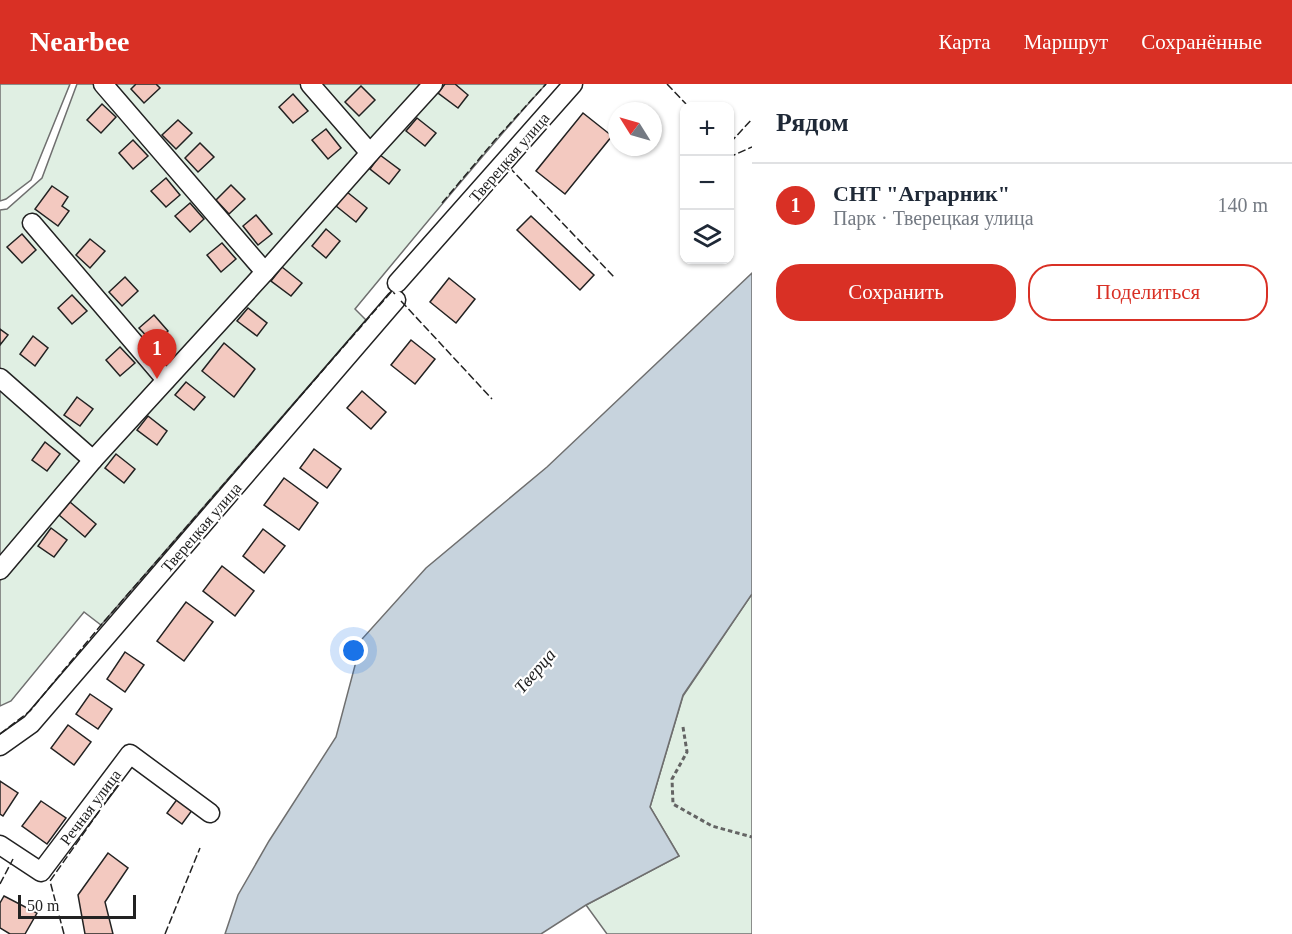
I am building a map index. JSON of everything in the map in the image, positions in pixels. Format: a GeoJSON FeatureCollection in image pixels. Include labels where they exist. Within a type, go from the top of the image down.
{"type":"FeatureCollection","features":[{"type":"Feature","properties":{"kind":"street"},"geometry":{"type":"LineString","coordinates":[[103,84],[265,272]]}},
{"type":"Feature","properties":{"kind":"street"},"geometry":{"type":"LineString","coordinates":[[310,84],[370,153]]}},
{"type":"Feature","properties":{"kind":"street"},"geometry":{"type":"LineString","coordinates":[[0,570],[93,460],[433,84]]}},
{"type":"Feature","properties":{"kind":"street","name":"Тверецкая улица"},"geometry":{"type":"LineString","coordinates":[[0,746],[31,724],[573,84]]}},
{"type":"Feature","properties":{"kind":"street"},"geometry":{"type":"LineString","coordinates":[[32,223],[166,380]]}},
{"type":"Feature","properties":{"kind":"street"},"geometry":{"type":"LineString","coordinates":[[0,378],[93,460]]}},
{"type":"Feature","properties":{"kind":"street","name":"Речная улица"},"geometry":{"type":"LineString","coordinates":[[0,845],[41,872],[130,754],[210,813]]}},
{"type":"Feature","properties":{"kind":"path"},"geometry":{"type":"LineString","coordinates":[[682,727],[687,752],[672,779],[674,804],[712,826],[752,837]]}},
{"type":"Feature","properties":{"kind":"green space"},"geometry":{"type":"Polygon","coordinates":[[[0,84],[70,84],[31,180],[0,201],[0,84]]]}},
{"type":"Feature","properties":{"kind":"green space"},"geometry":{"type":"Polygon","coordinates":[[[77,84],[546,84],[473,167],[355,309],[366,320],[101,625],[84,612],[11,701],[0,706],[0,210],[7,209],[42,178],[77,84]]]}},
{"type":"Feature","properties":{"kind":"green space"},"geometry":{"type":"Polygon","coordinates":[[[752,594],[752,934],[607,934],[586,905],[679,856],[650,807],[683,696],[752,594]]]}},
{"type":"Feature","properties":{"kind":"water","name":"Тверца"},"geometry":{"type":"Polygon","coordinates":[[[752,273],[752,594],[683,695],[650,807],[679,856],[586,905],[541,934],[225,934],[238,895],[269,841],[336,737],[362,639],[426,568],[547,467],[752,273]]]}},
{"type":"Feature","properties":{"kind":"building"},"geometry":{"type":"Polygon","coordinates":[[[136,84],[156,84],[160,88],[144,103],[131,89],[136,84]]]}},
{"type":"Feature","properties":{"kind":"building"},"geometry":{"type":"Polygon","coordinates":[[[445,84],[455,84],[468,95],[458,108],[438,93],[445,84]]]}},
{"type":"Feature","properties":{"kind":"building"},"geometry":{"type":"Polygon","coordinates":[[[361,86],[375,100],[359,116],[345,102],[361,86]]]}},
{"type":"Feature","properties":{"kind":"building"},"geometry":{"type":"Polygon","coordinates":[[[293,94],[308,111],[293,123],[279,107],[293,94]]]}},
{"type":"Feature","properties":{"kind":"building"},"geometry":{"type":"Polygon","coordinates":[[[102,104],[116,117],[101,133],[87,120],[102,104]]]}},
{"type":"Feature","properties":{"kind":"building"},"geometry":{"type":"Polygon","coordinates":[[[583,113],[608,133],[608,141],[565,194],[536,171],[583,113]]]}},
{"type":"Feature","properties":{"kind":"building"},"geometry":{"type":"Polygon","coordinates":[[[417,118],[436,133],[425,146],[406,131],[417,118]]]}},
{"type":"Feature","properties":{"kind":"building"},"geometry":{"type":"Polygon","coordinates":[[[178,120],[192,133],[176,149],[162,135],[178,120]]]}},
{"type":"Feature","properties":{"kind":"building"},"geometry":{"type":"Polygon","coordinates":[[[326,129],[341,148],[328,159],[312,140],[326,129]]]}},
{"type":"Feature","properties":{"kind":"building"},"geometry":{"type":"Polygon","coordinates":[[[133,140],[148,156],[133,169],[119,153],[133,140]]]}},
{"type":"Feature","properties":{"kind":"building"},"geometry":{"type":"Polygon","coordinates":[[[200,143],[214,157],[198,172],[185,158],[200,143]]]}},
{"type":"Feature","properties":{"kind":"building"},"geometry":{"type":"Polygon","coordinates":[[[380,155],[400,170],[389,184],[370,169],[380,155]]]}},
{"type":"Feature","properties":{"kind":"building"},"geometry":{"type":"Polygon","coordinates":[[[166,178],[180,195],[166,207],[151,191],[166,178]]]}},
{"type":"Feature","properties":{"kind":"building"},"geometry":{"type":"Polygon","coordinates":[[[231,185],[245,199],[229,214],[216,200],[231,185]]]}},
{"type":"Feature","properties":{"kind":"building"},"geometry":{"type":"Polygon","coordinates":[[[52,186],[68,197],[62,206],[69,211],[58,226],[35,209],[52,186]]]}},
{"type":"Feature","properties":{"kind":"building"},"geometry":{"type":"Polygon","coordinates":[[[347,192],[367,208],[356,222],[336,206],[347,192]]]}},
{"type":"Feature","properties":{"kind":"building"},"geometry":{"type":"Polygon","coordinates":[[[190,203],[204,219],[190,232],[175,216],[190,203]]]}},
{"type":"Feature","properties":{"kind":"building"},"geometry":{"type":"Polygon","coordinates":[[[256,215],[272,234],[258,245],[243,226],[256,215]]]}},
{"type":"Feature","properties":{"kind":"building"},"geometry":{"type":"Polygon","coordinates":[[[531,216],[594,275],[580,290],[517,230],[531,216]]]}},
{"type":"Feature","properties":{"kind":"building"},"geometry":{"type":"Polygon","coordinates":[[[326,229],[340,241],[326,258],[312,246],[326,229]]]}},
{"type":"Feature","properties":{"kind":"building"},"geometry":{"type":"Polygon","coordinates":[[[22,234],[36,250],[22,263],[7,247],[22,234]]]}},
{"type":"Feature","properties":{"kind":"building"},"geometry":{"type":"Polygon","coordinates":[[[90,239],[105,251],[90,268],[76,255],[90,239]]]}},
{"type":"Feature","properties":{"kind":"building"},"geometry":{"type":"Polygon","coordinates":[[[222,243],[236,259],[221,272],[207,255],[222,243]]]}},
{"type":"Feature","properties":{"kind":"building"},"geometry":{"type":"Polygon","coordinates":[[[282,267],[302,283],[291,296],[271,281],[282,267]]]}},
{"type":"Feature","properties":{"kind":"building"},"geometry":{"type":"Polygon","coordinates":[[[125,277],[138,291],[122,306],[109,292],[125,277]]]}},
{"type":"Feature","properties":{"kind":"building"},"geometry":{"type":"Polygon","coordinates":[[[449,278],[475,299],[456,323],[430,302],[449,278]]]}},
{"type":"Feature","properties":{"kind":"building"},"geometry":{"type":"Polygon","coordinates":[[[72,295],[87,311],[72,324],[58,308],[72,295]]]}},
{"type":"Feature","properties":{"kind":"building"},"geometry":{"type":"Polygon","coordinates":[[[248,308],[267,323],[257,336],[237,321],[248,308]]]}},
{"type":"Feature","properties":{"kind":"building"},"geometry":{"type":"Polygon","coordinates":[[[154,315],[168,331],[154,344],[139,328],[154,315]]]}},
{"type":"Feature","properties":{"kind":"building"},"geometry":{"type":"Polygon","coordinates":[[[0,329],[8,335],[0,345],[0,329]]]}},
{"type":"Feature","properties":{"kind":"building"},"geometry":{"type":"Polygon","coordinates":[[[33,336],[48,348],[35,366],[20,354],[33,336]]]}},
{"type":"Feature","properties":{"kind":"building"},"geometry":{"type":"Polygon","coordinates":[[[411,340],[435,359],[415,384],[391,365],[411,340]]]}},
{"type":"Feature","properties":{"kind":"building"},"geometry":{"type":"Polygon","coordinates":[[[224,343],[255,369],[234,397],[202,371],[224,343]]]}},
{"type":"Feature","properties":{"kind":"building"},"geometry":{"type":"Polygon","coordinates":[[[120,347],[135,363],[120,376],[106,360],[120,347]]]}},
{"type":"Feature","properties":{"kind":"building"},"geometry":{"type":"Polygon","coordinates":[[[186,382],[205,397],[194,410],[175,395],[186,382]]]}},
{"type":"Feature","properties":{"kind":"building"},"geometry":{"type":"Polygon","coordinates":[[[362,391],[386,412],[371,429],[347,408],[362,391]]]}},
{"type":"Feature","properties":{"kind":"building"},"geometry":{"type":"Polygon","coordinates":[[[77,397],[93,409],[80,426],[64,415],[77,397]]]}},
{"type":"Feature","properties":{"kind":"building"},"geometry":{"type":"Polygon","coordinates":[[[148,416],[167,431],[157,445],[137,430],[148,416]]]}},
{"type":"Feature","properties":{"kind":"building"},"geometry":{"type":"Polygon","coordinates":[[[45,442],[60,454],[47,471],[32,460],[45,442]]]}},
{"type":"Feature","properties":{"kind":"building"},"geometry":{"type":"Polygon","coordinates":[[[314,449],[341,469],[327,488],[300,468],[314,449]]]}},
{"type":"Feature","properties":{"kind":"building"},"geometry":{"type":"Polygon","coordinates":[[[116,454],[135,469],[124,483],[105,468],[116,454]]]}},
{"type":"Feature","properties":{"kind":"building"},"geometry":{"type":"Polygon","coordinates":[[[284,478],[318,503],[299,530],[264,505],[284,478]]]}},
{"type":"Feature","properties":{"kind":"building"},"geometry":{"type":"Polygon","coordinates":[[[70,502],[96,524],[85,537],[59,515],[70,502]]]}},
{"type":"Feature","properties":{"kind":"building"},"geometry":{"type":"Polygon","coordinates":[[[51,528],[67,540],[54,557],[38,546],[51,528]]]}},
{"type":"Feature","properties":{"kind":"building"},"geometry":{"type":"Polygon","coordinates":[[[263,529],[285,546],[264,573],[243,556],[263,529]]]}},
{"type":"Feature","properties":{"kind":"building"},"geometry":{"type":"Polygon","coordinates":[[[222,566],[254,591],[235,616],[203,591],[222,566]]]}},
{"type":"Feature","properties":{"kind":"building"},"geometry":{"type":"Polygon","coordinates":[[[186,602],[213,622],[184,661],[157,641],[186,602]]]}},
{"type":"Feature","properties":{"kind":"building"},"geometry":{"type":"Polygon","coordinates":[[[125,652],[144,665],[125,692],[107,679],[125,652]]]}},
{"type":"Feature","properties":{"kind":"building"},"geometry":{"type":"Polygon","coordinates":[[[90,694],[112,709],[98,729],[76,714],[90,694]]]}},
{"type":"Feature","properties":{"kind":"building"},"geometry":{"type":"Polygon","coordinates":[[[68,725],[91,742],[74,765],[51,748],[68,725]]]}},
{"type":"Feature","properties":{"kind":"building"},"geometry":{"type":"Polygon","coordinates":[[[0,781],[18,793],[3,816],[0,814],[0,781]]]}},
{"type":"Feature","properties":{"kind":"building"},"geometry":{"type":"Polygon","coordinates":[[[178,798],[193,809],[182,824],[167,813],[178,798]]]}},
{"type":"Feature","properties":{"kind":"building"},"geometry":{"type":"Polygon","coordinates":[[[41,801],[66,818],[47,844],[22,826],[41,801]]]}},
{"type":"Feature","properties":{"kind":"building"},"geometry":{"type":"Polygon","coordinates":[[[108,853],[128,868],[105,902],[113,934],[85,934],[78,895],[108,853]]]}},
{"type":"Feature","properties":{"kind":"building"},"geometry":{"type":"Polygon","coordinates":[[[4,896],[37,913],[25,934],[10,934],[0,928],[0,903],[4,896]]]}},
{"type":"Feature","properties":{"kind":"fence"},"geometry":{"type":"LineString","coordinates":[[442,203],[546,84]]}},
{"type":"Feature","properties":{"kind":"fence"},"geometry":{"type":"LineString","coordinates":[[667,84],[684,102]]}},
{"type":"Feature","properties":{"kind":"fence"},"geometry":{"type":"LineString","coordinates":[[734,139],[752,119]]}},
{"type":"Feature","properties":{"kind":"fence"},"geometry":{"type":"LineString","coordinates":[[734,155],[752,147]]}},
{"type":"Feature","properties":{"kind":"fence"},"geometry":{"type":"LineString","coordinates":[[509,167],[615,278]]}},
{"type":"Feature","properties":{"kind":"fence"},"geometry":{"type":"LineString","coordinates":[[0,734],[30,711],[101,625],[392,291],[395,294]]}},
{"type":"Feature","properties":{"kind":"fence"},"geometry":{"type":"LineString","coordinates":[[401,301],[492,399]]}},
{"type":"Feature","properties":{"kind":"fence"},"geometry":{"type":"LineString","coordinates":[[64,934],[50,881],[119,783]]}},
{"type":"Feature","properties":{"kind":"fence"},"geometry":{"type":"LineString","coordinates":[[165,934],[200,848]]}},
{"type":"Feature","properties":{"kind":"fence"},"geometry":{"type":"LineString","coordinates":[[0,884],[13,859]]}},
{"type":"Feature","properties":{"kind":"place","name":"СНТ \"Аграрник\""},"geometry":{"type":"Point","coordinates":[157,379]}}]}
